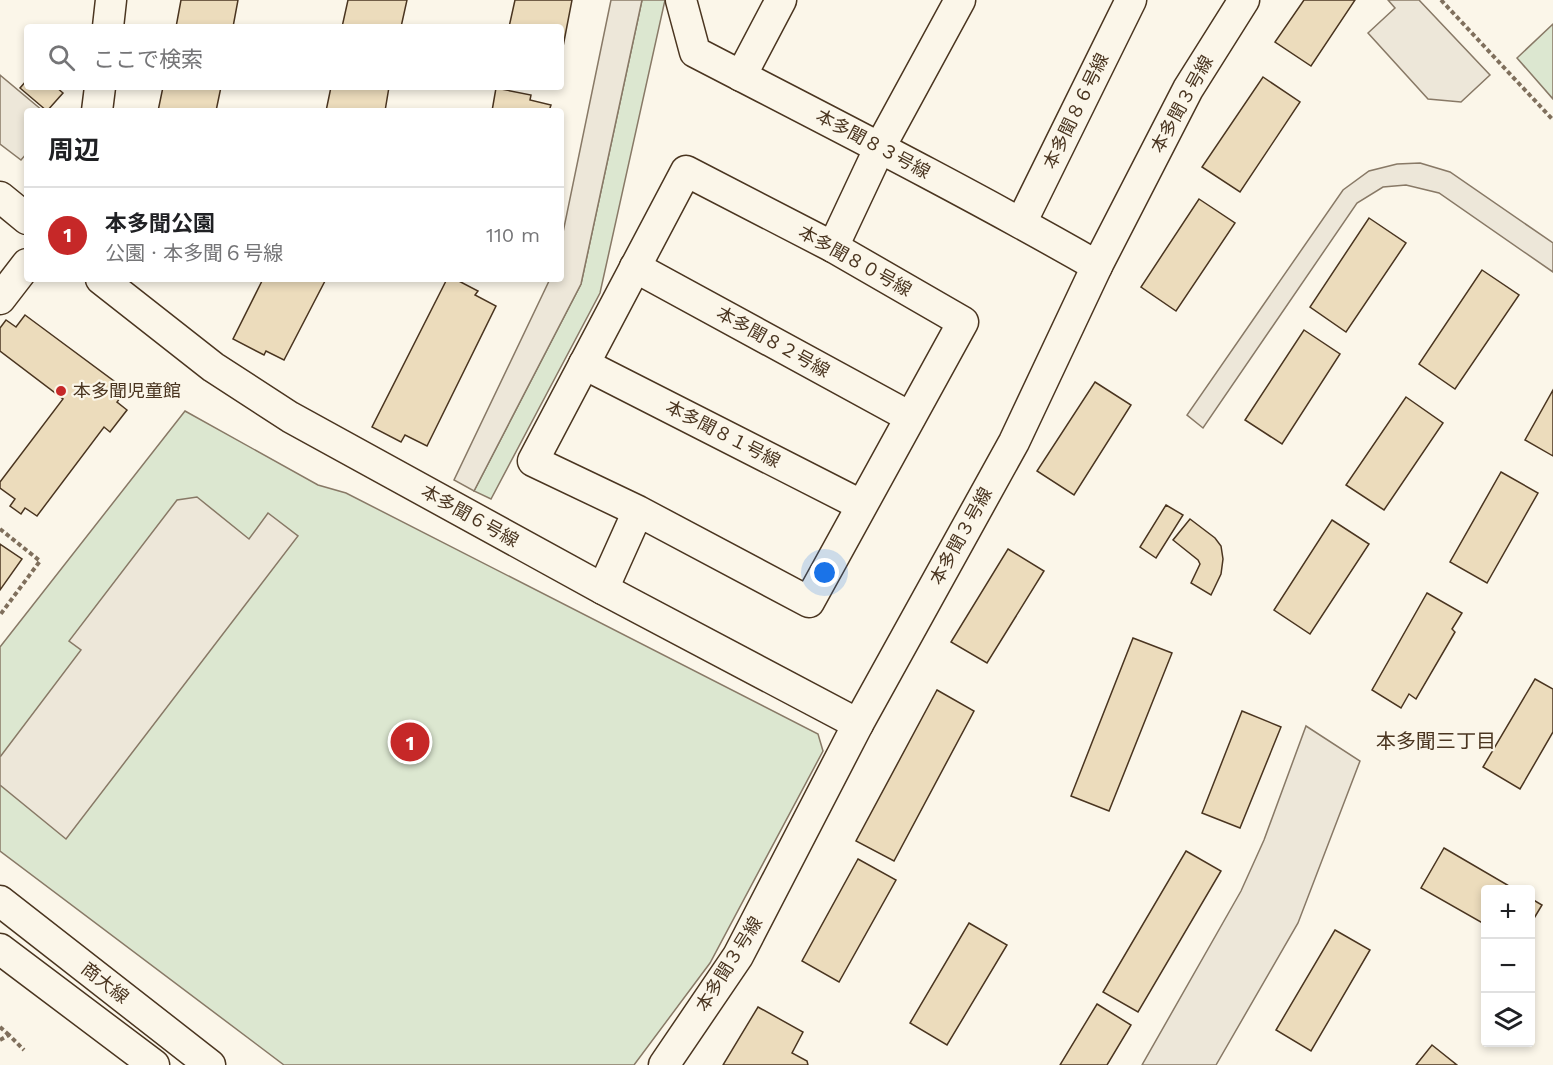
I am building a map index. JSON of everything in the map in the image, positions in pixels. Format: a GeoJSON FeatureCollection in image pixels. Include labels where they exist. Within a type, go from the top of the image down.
{"type":"FeatureCollection","features":[{"type":"Feature","properties":{"kind":"street"},"geometry":{"type":"LineString","coordinates":[[108,24],[111,0]]}},
{"type":"Feature","properties":{"kind":"street","name":"本多聞８３号線"},"geometry":{"type":"LineString","coordinates":[[681,0],[695,52],[880,147],[1097,266]]}},
{"type":"Feature","properties":{"kind":"street"},"geometry":{"type":"LineString","coordinates":[[741,76],[781,0]]}},
{"type":"Feature","properties":{"kind":"street"},"geometry":{"type":"LineString","coordinates":[[833,247],[880,147],[960,0]]}},
{"type":"Feature","properties":{"kind":"street","name":"本多聞８６号線"},"geometry":{"type":"LineString","coordinates":[[1021,223],[1131,0]]}},
{"type":"Feature","properties":{"kind":"street","name":"本多聞３号線"},"geometry":{"type":"LineString","coordinates":[[664,1065],[738,957],[922,604],[1014,442],[1097,266],[1188,89],[1244,0]]}},
{"type":"Feature","properties":{"kind":"street"},"geometry":{"type":"LineString","coordinates":[[97,108],[100,90]]}},
{"type":"Feature","properties":{"kind":"street","name":"本多聞８０号線"},"geometry":{"type":"LineString","coordinates":[[686,171],[833,247],[963,322],[809,602],[638,512],[532,460],[686,171]]}},
{"type":"Feature","properties":{"kind":"street"},"geometry":{"type":"LineString","coordinates":[[0,197],[24,217]]}},
{"type":"Feature","properties":{"kind":"street"},"geometry":{"type":"LineString","coordinates":[[0,299],[24,267]]}},
{"type":"Feature","properties":{"kind":"street","name":"本多聞８２号線"},"geometry":{"type":"LineString","coordinates":[[635,267],[910,417]]}},
{"type":"Feature","properties":{"kind":"street","name":"本多聞６号線"},"geometry":{"type":"LineString","coordinates":[[105,282],[213,367],[290,417],[603,589],[858,724]]}},
{"type":"Feature","properties":{"kind":"street","name":"本多聞８１号線"},"geometry":{"type":"LineString","coordinates":[[584,364],[861,505]]}},
{"type":"Feature","properties":{"kind":"street"},"geometry":{"type":"LineString","coordinates":[[603,589],[638,512]]}},
{"type":"Feature","properties":{"kind":"street","name":"商大線"},"geometry":{"type":"LineString","coordinates":[[0,901],[210,1065]]}},
{"type":"Feature","properties":{"kind":"street","name":"商大線"},"geometry":{"type":"LineString","coordinates":[[0,949],[154,1065]]}},
{"type":"Feature","properties":{"kind":"path"},"geometry":{"type":"LineString","coordinates":[[1441,0],[1553,120]]}},
{"type":"Feature","properties":{"kind":"path"},"geometry":{"type":"LineString","coordinates":[[0,529],[40,561],[0,615]]}},
{"type":"Feature","properties":{"kind":"path"},"geometry":{"type":"LineString","coordinates":[[0,1027],[24,1050]]}},
{"type":"Feature","properties":{"kind":"path"},"geometry":{"type":"LineString","coordinates":[[0,1040],[9,1035]]}},
{"type":"Feature","properties":{"kind":"green space"},"geometry":{"type":"Polygon","coordinates":[[[642,0],[665,0],[600,293],[491,499],[474,491],[581,284],[642,0]]]}},
{"type":"Feature","properties":{"kind":"green space"},"geometry":{"type":"Polygon","coordinates":[[[1553,24],[1553,99],[1517,58],[1553,24]]]}},
{"type":"Feature","properties":{"kind":"green space"},"geometry":{"type":"Polygon","coordinates":[[[185,411],[318,485],[346,493],[818,734],[823,751],[710,963],[634,1065],[284,1065],[0,851],[0,647],[185,411]]]}},
{"type":"Feature","properties":{"kind":"shaded area"},"geometry":{"type":"Polygon","coordinates":[[[611,0],[642,0],[581,284],[474,491],[454,480],[549,282],[564,282],[564,227],[611,0]]]}},
{"type":"Feature","properties":{"kind":"shaded area"},"geometry":{"type":"Polygon","coordinates":[[[1388,0],[1419,0],[1490,75],[1461,102],[1428,99],[1368,33],[1395,8],[1388,0]]]}},
{"type":"Feature","properties":{"kind":"shaded area"},"geometry":{"type":"Polygon","coordinates":[[[0,75],[39,108],[24,108],[24,156],[21,160],[0,144],[0,75]]]}},
{"type":"Feature","properties":{"kind":"shaded area"},"geometry":{"type":"Polygon","coordinates":[[[1420,163],[1450,172],[1553,243],[1553,272],[1439,193],[1406,185],[1383,187],[1357,203],[1203,428],[1187,415],[1343,190],[1369,171],[1397,164],[1420,163]]]}},
{"type":"Feature","properties":{"kind":"shaded area"},"geometry":{"type":"Polygon","coordinates":[[[197,497],[249,539],[268,513],[298,536],[66,839],[0,785],[0,757],[81,650],[69,641],[177,500],[197,497]]]}},
{"type":"Feature","properties":{"kind":"shaded area"},"geometry":{"type":"Polygon","coordinates":[[[1306,726],[1360,761],[1298,923],[1216,1065],[1142,1065],[1241,891],[1264,840],[1306,726]]]}},
{"type":"Feature","properties":{"kind":"building"},"geometry":{"type":"Polygon","coordinates":[[[181,0],[238,0],[234,24],[177,24],[181,0]]]}},
{"type":"Feature","properties":{"kind":"building"},"geometry":{"type":"Polygon","coordinates":[[[348,0],[407,0],[402,24],[343,24],[348,0]]]}},
{"type":"Feature","properties":{"kind":"building"},"geometry":{"type":"Polygon","coordinates":[[[515,0],[572,0],[564,41],[564,24],[510,24],[515,0]]]}},
{"type":"Feature","properties":{"kind":"building"},"geometry":{"type":"Polygon","coordinates":[[[1304,0],[1355,0],[1311,66],[1275,42],[1304,0]]]}},
{"type":"Feature","properties":{"kind":"building"},"geometry":{"type":"Polygon","coordinates":[[[1263,77],[1300,102],[1240,192],[1202,167],[1263,77]]]}},
{"type":"Feature","properties":{"kind":"building"},"geometry":{"type":"Polygon","coordinates":[[[24,83],[24,90],[60,90],[63,93],[50,108],[43,108],[20,88],[24,83]]]}},
{"type":"Feature","properties":{"kind":"building"},"geometry":{"type":"Polygon","coordinates":[[[162,90],[220,90],[217,108],[159,108],[162,90]]]}},
{"type":"Feature","properties":{"kind":"building"},"geometry":{"type":"Polygon","coordinates":[[[330,90],[388,90],[386,108],[327,108],[330,90]]]}},
{"type":"Feature","properties":{"kind":"building"},"geometry":{"type":"Polygon","coordinates":[[[496,90],[531,95],[530,100],[551,105],[550,108],[493,108],[496,90]]]}},
{"type":"Feature","properties":{"kind":"building"},"geometry":{"type":"Polygon","coordinates":[[[1199,199],[1235,223],[1176,311],[1141,287],[1199,199]]]}},
{"type":"Feature","properties":{"kind":"building"},"geometry":{"type":"Polygon","coordinates":[[[1369,218],[1406,243],[1346,332],[1310,307],[1369,218]]]}},
{"type":"Feature","properties":{"kind":"building"},"geometry":{"type":"Polygon","coordinates":[[[1482,270],[1519,295],[1455,389],[1419,364],[1482,270]]]}},
{"type":"Feature","properties":{"kind":"building"},"geometry":{"type":"Polygon","coordinates":[[[262,282],[324,282],[284,360],[266,351],[264,355],[233,339],[262,282]]]}},
{"type":"Feature","properties":{"kind":"building"},"geometry":{"type":"Polygon","coordinates":[[[445,282],[461,282],[478,291],[475,295],[496,306],[427,446],[405,435],[401,442],[372,427],[445,282]]]}},
{"type":"Feature","properties":{"kind":"building"},"geometry":{"type":"Polygon","coordinates":[[[25,315],[126,390],[117,402],[127,410],[110,432],[104,427],[37,516],[25,508],[21,514],[10,506],[15,499],[0,488],[0,482],[63,399],[0,351],[0,328],[6,320],[16,327],[25,315]]]}},
{"type":"Feature","properties":{"kind":"building"},"geometry":{"type":"Polygon","coordinates":[[[1304,330],[1340,354],[1282,444],[1245,420],[1304,330]]]}},
{"type":"Feature","properties":{"kind":"building"},"geometry":{"type":"Polygon","coordinates":[[[1095,382],[1131,405],[1074,495],[1037,471],[1095,382]]]}},
{"type":"Feature","properties":{"kind":"building"},"geometry":{"type":"Polygon","coordinates":[[[1553,390],[1553,456],[1525,440],[1553,390]]]}},
{"type":"Feature","properties":{"kind":"building"},"geometry":{"type":"Polygon","coordinates":[[[1406,397],[1443,423],[1384,510],[1346,485],[1406,397]]]}},
{"type":"Feature","properties":{"kind":"building"},"geometry":{"type":"Polygon","coordinates":[[[1501,472],[1538,493],[1487,583],[1450,562],[1501,472]]]}},
{"type":"Feature","properties":{"kind":"building"},"geometry":{"type":"Polygon","coordinates":[[[1166,505],[1183,515],[1156,558],[1140,547],[1166,505]]]}},
{"type":"Feature","properties":{"kind":"building"},"geometry":{"type":"Polygon","coordinates":[[[1190,519],[1215,538],[1221,546],[1223,559],[1221,574],[1211,595],[1191,583],[1200,564],[1173,540],[1190,519]]]}},
{"type":"Feature","properties":{"kind":"building"},"geometry":{"type":"Polygon","coordinates":[[[1332,520],[1369,544],[1310,634],[1274,610],[1332,520]]]}},
{"type":"Feature","properties":{"kind":"building"},"geometry":{"type":"Polygon","coordinates":[[[0,544],[22,559],[0,590],[0,544]]]}},
{"type":"Feature","properties":{"kind":"building"},"geometry":{"type":"Polygon","coordinates":[[[1008,549],[1044,571],[987,663],[951,642],[1008,549]]]}},
{"type":"Feature","properties":{"kind":"building"},"geometry":{"type":"Polygon","coordinates":[[[1427,593],[1462,613],[1452,629],[1455,632],[1416,699],[1409,694],[1401,708],[1372,690],[1427,593]]]}},
{"type":"Feature","properties":{"kind":"building"},"geometry":{"type":"Polygon","coordinates":[[[1133,638],[1172,653],[1109,811],[1071,796],[1133,638]]]}},
{"type":"Feature","properties":{"kind":"building"},"geometry":{"type":"Polygon","coordinates":[[[1535,679],[1553,689],[1553,732],[1520,789],[1483,767],[1535,679]]]}},
{"type":"Feature","properties":{"kind":"building"},"geometry":{"type":"Polygon","coordinates":[[[937,690],[974,711],[894,861],[856,841],[937,690]]]}},
{"type":"Feature","properties":{"kind":"building"},"geometry":{"type":"Polygon","coordinates":[[[1242,711],[1281,727],[1240,828],[1202,813],[1242,711]]]}},
{"type":"Feature","properties":{"kind":"building"},"geometry":{"type":"Polygon","coordinates":[[[1444,848],[1507,885],[1481,885],[1481,922],[1421,888],[1444,848]]]}},
{"type":"Feature","properties":{"kind":"building"},"geometry":{"type":"Polygon","coordinates":[[[1186,851],[1221,871],[1138,1012],[1103,992],[1186,851]]]}},
{"type":"Feature","properties":{"kind":"building"},"geometry":{"type":"Polygon","coordinates":[[[858,859],[896,880],[839,982],[802,961],[858,859]]]}},
{"type":"Feature","properties":{"kind":"building"},"geometry":{"type":"Polygon","coordinates":[[[1535,901],[1542,905],[1535,917],[1535,901]]]}},
{"type":"Feature","properties":{"kind":"building"},"geometry":{"type":"Polygon","coordinates":[[[969,923],[1007,945],[947,1045],[910,1023],[969,923]]]}},
{"type":"Feature","properties":{"kind":"building"},"geometry":{"type":"Polygon","coordinates":[[[1335,930],[1370,950],[1311,1051],[1276,1030],[1335,930]]]}},
{"type":"Feature","properties":{"kind":"building"},"geometry":{"type":"Polygon","coordinates":[[[1097,1004],[1131,1025],[1107,1065],[1060,1065],[1097,1004]]]}},
{"type":"Feature","properties":{"kind":"building"},"geometry":{"type":"Polygon","coordinates":[[[758,1007],[803,1032],[792,1053],[807,1061],[808,1065],[723,1065],[758,1007]]]}},
{"type":"Feature","properties":{"kind":"building"},"geometry":{"type":"Polygon","coordinates":[[[1432,1045],[1457,1065],[1416,1065],[1432,1045]]]}},
{"type":"Feature","properties":{"kind":"place","name":"本多聞児童館"},"geometry":{"type":"Point","coordinates":[61,391]}},
{"type":"Feature","properties":{"kind":"place","name":"本多聞公園"},"geometry":{"type":"Point","coordinates":[410,742]}},
{"type":"Feature","properties":{"kind":"district","name":"本多聞三丁目"},"geometry":{"type":"Point","coordinates":[1436,741]}}]}
